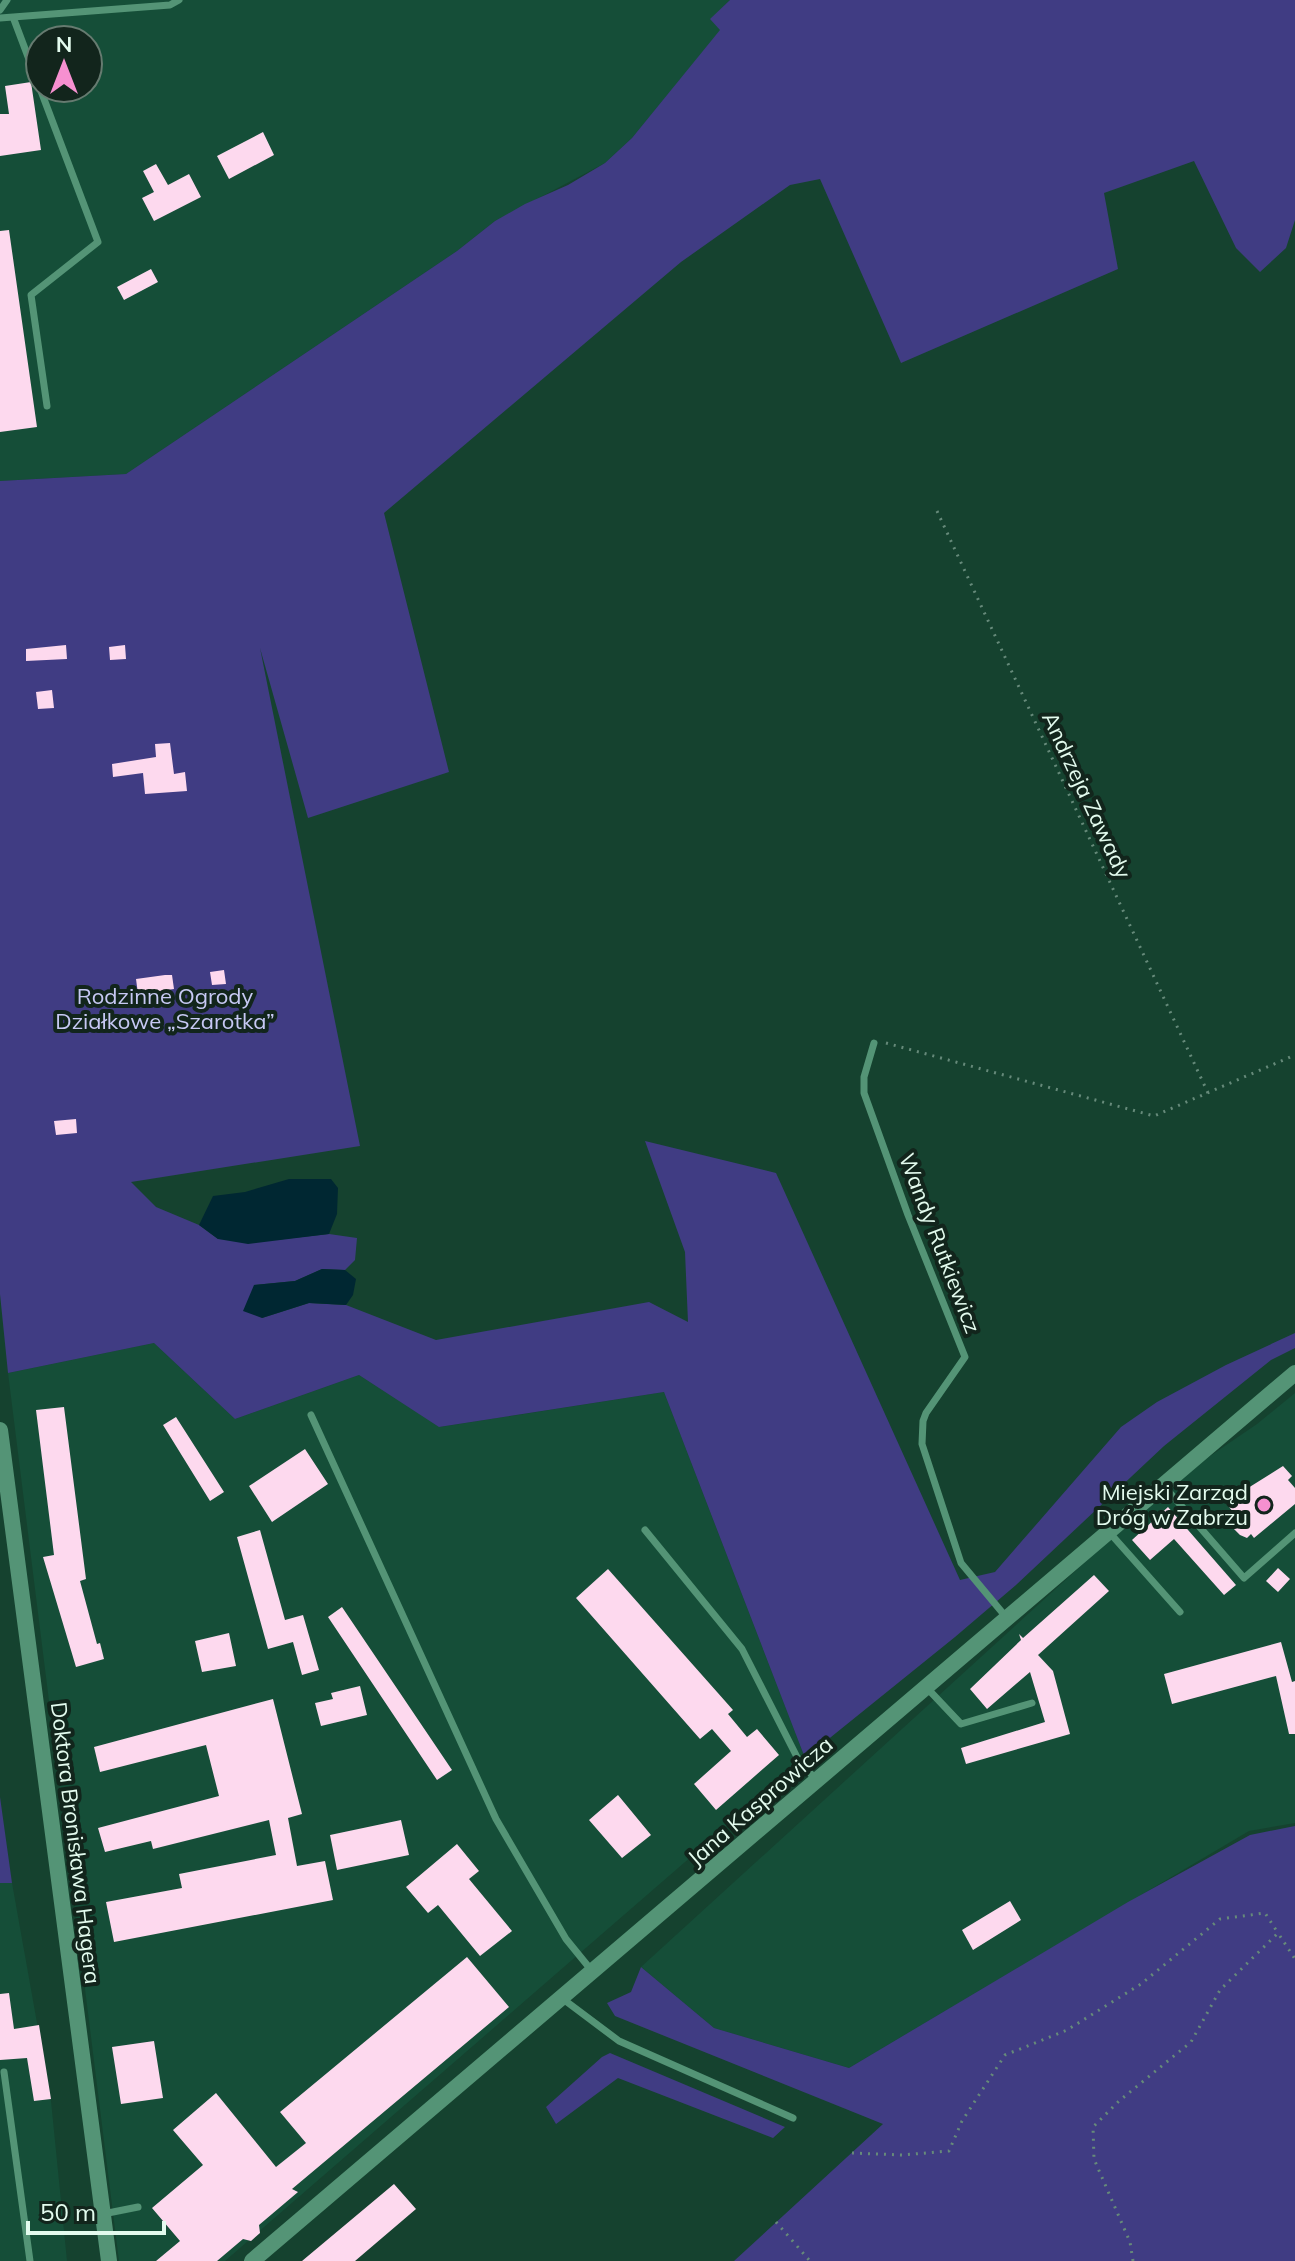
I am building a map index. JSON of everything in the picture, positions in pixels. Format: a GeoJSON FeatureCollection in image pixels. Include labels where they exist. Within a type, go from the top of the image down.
{"type":"FeatureCollection","features":[{"type":"Feature","properties":{"kind":"street","name":"Jana Kasprowicza"},"geometry":{"type":"LineString","coordinates":[[252,2261],[594,1973],[1006,1617],[1295,1373]]}},
{"type":"Feature","properties":{"kind":"street","name":"Doktora Bronisława Hagera"},"geometry":{"type":"LineString","coordinates":[[0,1430],[109,2261]]}},
{"type":"Feature","properties":{"kind":"lane"},"geometry":{"type":"LineString","coordinates":[[0,10],[7,0]]}},
{"type":"Feature","properties":{"kind":"lane"},"geometry":{"type":"LineString","coordinates":[[0,18],[132,4],[170,5],[179,0]]}},
{"type":"Feature","properties":{"kind":"lane"},"geometry":{"type":"LineString","coordinates":[[13,17],[98,242],[31,295],[47,406]]}},
{"type":"Feature","properties":{"kind":"lane","name":"Wandy Rutkiewicz"},"geometry":{"type":"LineString","coordinates":[[874,1043],[864,1077],[864,1093],[908,1215],[965,1357],[926,1413],[922,1444],[961,1563],[1006,1617]]}},
{"type":"Feature","properties":{"kind":"lane"},"geometry":{"type":"LineString","coordinates":[[311,1415],[496,1819],[566,1939],[594,1973]]}},
{"type":"Feature","properties":{"kind":"lane"},"geometry":{"type":"LineString","coordinates":[[1162,1484],[1244,1578],[1295,1533]]}},
{"type":"Feature","properties":{"kind":"lane"},"geometry":{"type":"LineString","coordinates":[[645,1530],[742,1649],[797,1757],[816,1781]]}},
{"type":"Feature","properties":{"kind":"lane"},"geometry":{"type":"LineString","coordinates":[[1108,1531],[1180,1612]]}},
{"type":"Feature","properties":{"kind":"lane"},"geometry":{"type":"LineString","coordinates":[[925,1687],[961,1724],[1032,1703]]}},
{"type":"Feature","properties":{"kind":"lane"},"geometry":{"type":"LineString","coordinates":[[563,1999],[619,2041],[793,2118]]}},
{"type":"Feature","properties":{"kind":"lane"},"geometry":{"type":"LineString","coordinates":[[4,2072],[30,2261]]}},
{"type":"Feature","properties":{"kind":"lane"},"geometry":{"type":"LineString","coordinates":[[103,2214],[138,2207]]}},
{"type":"Feature","properties":{"kind":"path","name":"Andrzeja Zawady"},"geometry":{"type":"LineString","coordinates":[[937,511],[1208,1093]]}},
{"type":"Feature","properties":{"kind":"path"},"geometry":{"type":"LineString","coordinates":[[874,1043],[886,1043],[1154,1116],[1295,1055]]}},
{"type":"Feature","properties":{"kind":"path"},"geometry":{"type":"LineString","coordinates":[[852,2153],[902,2155],[949,2151],[962,2121],[1005,2055],[1067,2030],[1128,1992],[1220,1919],[1265,1913],[1295,1959]]}},
{"type":"Feature","properties":{"kind":"path"},"geometry":{"type":"LineString","coordinates":[[1133,2261],[1130,2242],[1094,2159],[1093,2127],[1119,2101],[1191,2042],[1220,1990],[1278,1933]]}},
{"type":"Feature","properties":{"kind":"path"},"geometry":{"type":"LineString","coordinates":[[776,2222],[810,2261]]}},
{"type":"Feature","properties":{"kind":"shaded area"},"geometry":{"type":"Polygon","coordinates":[[[0,0],[730,0],[711,19],[721,30],[632,138],[605,163],[495,221],[457,251],[126,474],[0,481],[0,0]]]}},
{"type":"Feature","properties":{"kind":"shaded area"},"geometry":{"type":"Polygon","coordinates":[[[154,1343],[235,1419],[359,1375],[440,1427],[664,1392],[805,1758],[225,2261],[119,2261],[8,1373],[154,1343]]]}},
{"type":"Feature","properties":{"kind":"shaded area"},"geometry":{"type":"Polygon","coordinates":[[[1295,1393],[1295,1823],[1249,1831],[849,2068],[714,2028],[641,1967],[1175,1480],[1257,1424],[1295,1393]]]}},
{"type":"Feature","properties":{"kind":"shaded area"},"geometry":{"type":"Polygon","coordinates":[[[0,1883],[12,1883],[51,2101],[67,2261],[0,2261],[0,1883]]]}},
{"type":"Feature","properties":{"kind":"green space","name":"Rodzinne Ogrody Działkowe „Szarotka”"},"geometry":{"type":"Polygon","coordinates":[[[730,0],[1295,0],[1295,220],[1286,248],[1260,272],[1236,248],[1194,161],[1104,193],[1118,269],[901,363],[820,179],[790,185],[681,262],[384,513],[449,772],[308,818],[260,648],[360,1146],[131,1182],[156,1207],[199,1225],[218,1239],[275,1240],[329,1234],[357,1238],[355,1260],[345,1270],[322,1269],[295,1281],[254,1285],[262,1318],[309,1303],[346,1305],[436,1340],[649,1302],[688,1322],[685,1252],[645,1141],[776,1173],[960,1580],[995,1572],[1121,1427],[1157,1402],[1295,1333],[1295,1348],[1271,1360],[1164,1446],[1016,1585],[805,1758],[664,1392],[439,1427],[359,1375],[235,1419],[154,1343],[8,1373],[0,1294],[0,481],[126,474],[457,251],[495,221],[605,163],[632,138],[720,30],[710,19],[730,0]]]}},
{"type":"Feature","properties":{"kind":"green space"},"geometry":{"type":"Polygon","coordinates":[[[0,1797],[12,1883],[0,1883],[0,1797]]]}},
{"type":"Feature","properties":{"kind":"green space"},"geometry":{"type":"Polygon","coordinates":[[[1295,1826],[1295,2261],[734,2261],[883,2124],[615,2016],[607,2003],[631,1992],[641,1967],[714,2028],[849,2068],[1128,1902],[1250,1835],[1295,1826]]]}},
{"type":"Feature","properties":{"kind":"green space"},"geometry":{"type":"Polygon","coordinates":[[[610,2053],[785,2127],[773,2138],[618,2078],[556,2124],[546,2107],[610,2053]]]}},
{"type":"Feature","properties":{"kind":"water"},"geometry":{"type":"Polygon","coordinates":[[[289,1179],[331,1179],[338,1188],[337,1214],[329,1234],[248,1244],[218,1239],[199,1225],[213,1196],[245,1192],[289,1179]]]}},
{"type":"Feature","properties":{"kind":"water"},"geometry":{"type":"Polygon","coordinates":[[[322,1269],[345,1270],[356,1279],[353,1295],[346,1305],[309,1303],[262,1318],[243,1311],[254,1285],[295,1281],[322,1269]]]}},
{"type":"Feature","properties":{"kind":"building"},"geometry":{"type":"Polygon","coordinates":[[[24,83],[24,104],[34,104],[41,150],[0,156],[0,114],[9,114],[5,86],[24,83]]]}},
{"type":"Feature","properties":{"kind":"building"},"geometry":{"type":"Polygon","coordinates":[[[263,132],[274,155],[229,179],[217,156],[263,132]]]}},
{"type":"Feature","properties":{"kind":"building"},"geometry":{"type":"Polygon","coordinates":[[[156,164],[168,185],[189,174],[201,197],[154,221],[142,198],[154,192],[143,171],[156,164]]]}},
{"type":"Feature","properties":{"kind":"building"},"geometry":{"type":"Polygon","coordinates":[[[9,230],[37,427],[0,432],[0,231],[9,230]]]}},
{"type":"Feature","properties":{"kind":"building"},"geometry":{"type":"Polygon","coordinates":[[[151,269],[158,282],[124,300],[117,287],[151,269]]]}},
{"type":"Feature","properties":{"kind":"building"},"geometry":{"type":"Polygon","coordinates":[[[66,645],[67,659],[26,661],[26,649],[66,645]]]}},
{"type":"Feature","properties":{"kind":"building"},"geometry":{"type":"Polygon","coordinates":[[[125,645],[126,659],[110,660],[109,647],[125,645]]]}},
{"type":"Feature","properties":{"kind":"building"},"geometry":{"type":"Polygon","coordinates":[[[52,690],[54,708],[38,709],[36,692],[52,690]]]}},
{"type":"Feature","properties":{"kind":"building"},"geometry":{"type":"Polygon","coordinates":[[[170,743],[174,774],[185,772],[187,791],[145,794],[143,773],[113,777],[112,764],[156,757],[155,744],[170,743]]]}},
{"type":"Feature","properties":{"kind":"building"},"geometry":{"type":"Polygon","coordinates":[[[224,970],[226,984],[212,985],[210,972],[224,970]]]}},
{"type":"Feature","properties":{"kind":"building"},"geometry":{"type":"Polygon","coordinates":[[[172,975],[174,989],[138,994],[136,979],[172,975]]]}},
{"type":"Feature","properties":{"kind":"building"},"geometry":{"type":"Polygon","coordinates":[[[76,1119],[77,1133],[56,1135],[54,1121],[76,1119]]]}},
{"type":"Feature","properties":{"kind":"building"},"geometry":{"type":"Polygon","coordinates":[[[64,1407],[86,1579],[80,1581],[104,1659],[76,1667],[43,1557],[54,1555],[36,1410],[64,1407]]]}},
{"type":"Feature","properties":{"kind":"building"},"geometry":{"type":"Polygon","coordinates":[[[176,1417],[224,1492],[210,1501],[163,1425],[176,1417]]]}},
{"type":"Feature","properties":{"kind":"building"},"geometry":{"type":"Polygon","coordinates":[[[305,1449],[328,1484],[272,1522],[249,1486],[305,1449]]]}},
{"type":"Feature","properties":{"kind":"building"},"geometry":{"type":"Polygon","coordinates":[[[1283,1466],[1292,1476],[1288,1480],[1295,1488],[1295,1504],[1254,1538],[1251,1534],[1247,1538],[1240,1535],[1231,1526],[1239,1519],[1229,1507],[1250,1490],[1248,1488],[1283,1466]]]}},
{"type":"Feature","properties":{"kind":"building"},"geometry":{"type":"Polygon","coordinates":[[[1168,1507],[1236,1585],[1224,1595],[1174,1539],[1150,1560],[1132,1540],[1168,1507]]]}},
{"type":"Feature","properties":{"kind":"building"},"geometry":{"type":"Polygon","coordinates":[[[260,1530],[285,1620],[303,1615],[319,1670],[302,1675],[293,1642],[268,1649],[237,1537],[260,1530]]]}},
{"type":"Feature","properties":{"kind":"building"},"geometry":{"type":"Polygon","coordinates":[[[1278,1568],[1290,1579],[1278,1592],[1266,1581],[1278,1568]]]}},
{"type":"Feature","properties":{"kind":"building"},"geometry":{"type":"Polygon","coordinates":[[[608,1569],[733,1710],[728,1714],[747,1737],[757,1729],[779,1755],[716,1810],[694,1784],[731,1751],[712,1729],[700,1739],[576,1598],[608,1569]]]}},
{"type":"Feature","properties":{"kind":"building"},"geometry":{"type":"Polygon","coordinates":[[[1094,1575],[1109,1591],[1038,1655],[1053,1671],[1070,1734],[966,1764],[961,1748],[1045,1722],[1030,1672],[987,1709],[970,1689],[1021,1640],[1019,1634],[1023,1638],[1094,1575]]]}},
{"type":"Feature","properties":{"kind":"building"},"geometry":{"type":"Polygon","coordinates":[[[342,1607],[452,1770],[437,1780],[328,1617],[342,1607]]]}},
{"type":"Feature","properties":{"kind":"building"},"geometry":{"type":"Polygon","coordinates":[[[229,1633],[236,1666],[202,1672],[195,1641],[229,1633]]]}},
{"type":"Feature","properties":{"kind":"building"},"geometry":{"type":"Polygon","coordinates":[[[1281,1642],[1292,1682],[1295,1681],[1295,1734],[1289,1734],[1276,1676],[1172,1704],[1164,1674],[1281,1642]]]}},
{"type":"Feature","properties":{"kind":"building"},"geometry":{"type":"Polygon","coordinates":[[[360,1686],[367,1715],[321,1726],[315,1703],[333,1699],[331,1693],[360,1686]]]}},
{"type":"Feature","properties":{"kind":"building"},"geometry":{"type":"Polygon","coordinates":[[[273,1699],[302,1814],[288,1818],[297,1866],[325,1861],[333,1900],[114,1942],[106,1902],[182,1888],[179,1874],[276,1855],[269,1820],[153,1849],[151,1841],[105,1852],[98,1828],[219,1796],[206,1745],[100,1772],[94,1747],[273,1699]]]}},
{"type":"Feature","properties":{"kind":"building"},"geometry":{"type":"Polygon","coordinates":[[[618,1795],[651,1835],[622,1858],[589,1820],[618,1795]]]}},
{"type":"Feature","properties":{"kind":"building"},"geometry":{"type":"Polygon","coordinates":[[[401,1820],[409,1855],[337,1870],[330,1835],[401,1820]]]}},
{"type":"Feature","properties":{"kind":"building"},"geometry":{"type":"Polygon","coordinates":[[[457,1844],[479,1871],[469,1879],[512,1931],[480,1956],[438,1905],[428,1913],[406,1887],[457,1844]]]}},
{"type":"Feature","properties":{"kind":"building"},"geometry":{"type":"Polygon","coordinates":[[[1010,1901],[1021,1920],[973,1950],[962,1930],[1010,1901]]]}},
{"type":"Feature","properties":{"kind":"building"},"geometry":{"type":"Polygon","coordinates":[[[467,1957],[509,2007],[292,2189],[298,2192],[259,2225],[260,2233],[251,2241],[243,2239],[217,2261],[156,2261],[180,2241],[152,2208],[203,2165],[173,2130],[216,2093],[276,2167],[306,2143],[280,2112],[467,1957]]]}},
{"type":"Feature","properties":{"kind":"building"},"geometry":{"type":"Polygon","coordinates":[[[9,1993],[14,2029],[39,2025],[51,2099],[34,2101],[27,2058],[0,2060],[0,1994],[9,1993]]]}},
{"type":"Feature","properties":{"kind":"building"},"geometry":{"type":"Polygon","coordinates":[[[154,2041],[163,2098],[121,2104],[112,2047],[154,2041]]]}},
{"type":"Feature","properties":{"kind":"building"},"geometry":{"type":"Polygon","coordinates":[[[394,2184],[416,2209],[355,2261],[302,2261],[394,2184]]]}},
{"type":"Feature","properties":{"kind":"place","name":"Miejski Zarząd Dróg w Zabrzu"},"geometry":{"type":"Point","coordinates":[1264,1505]}}]}
